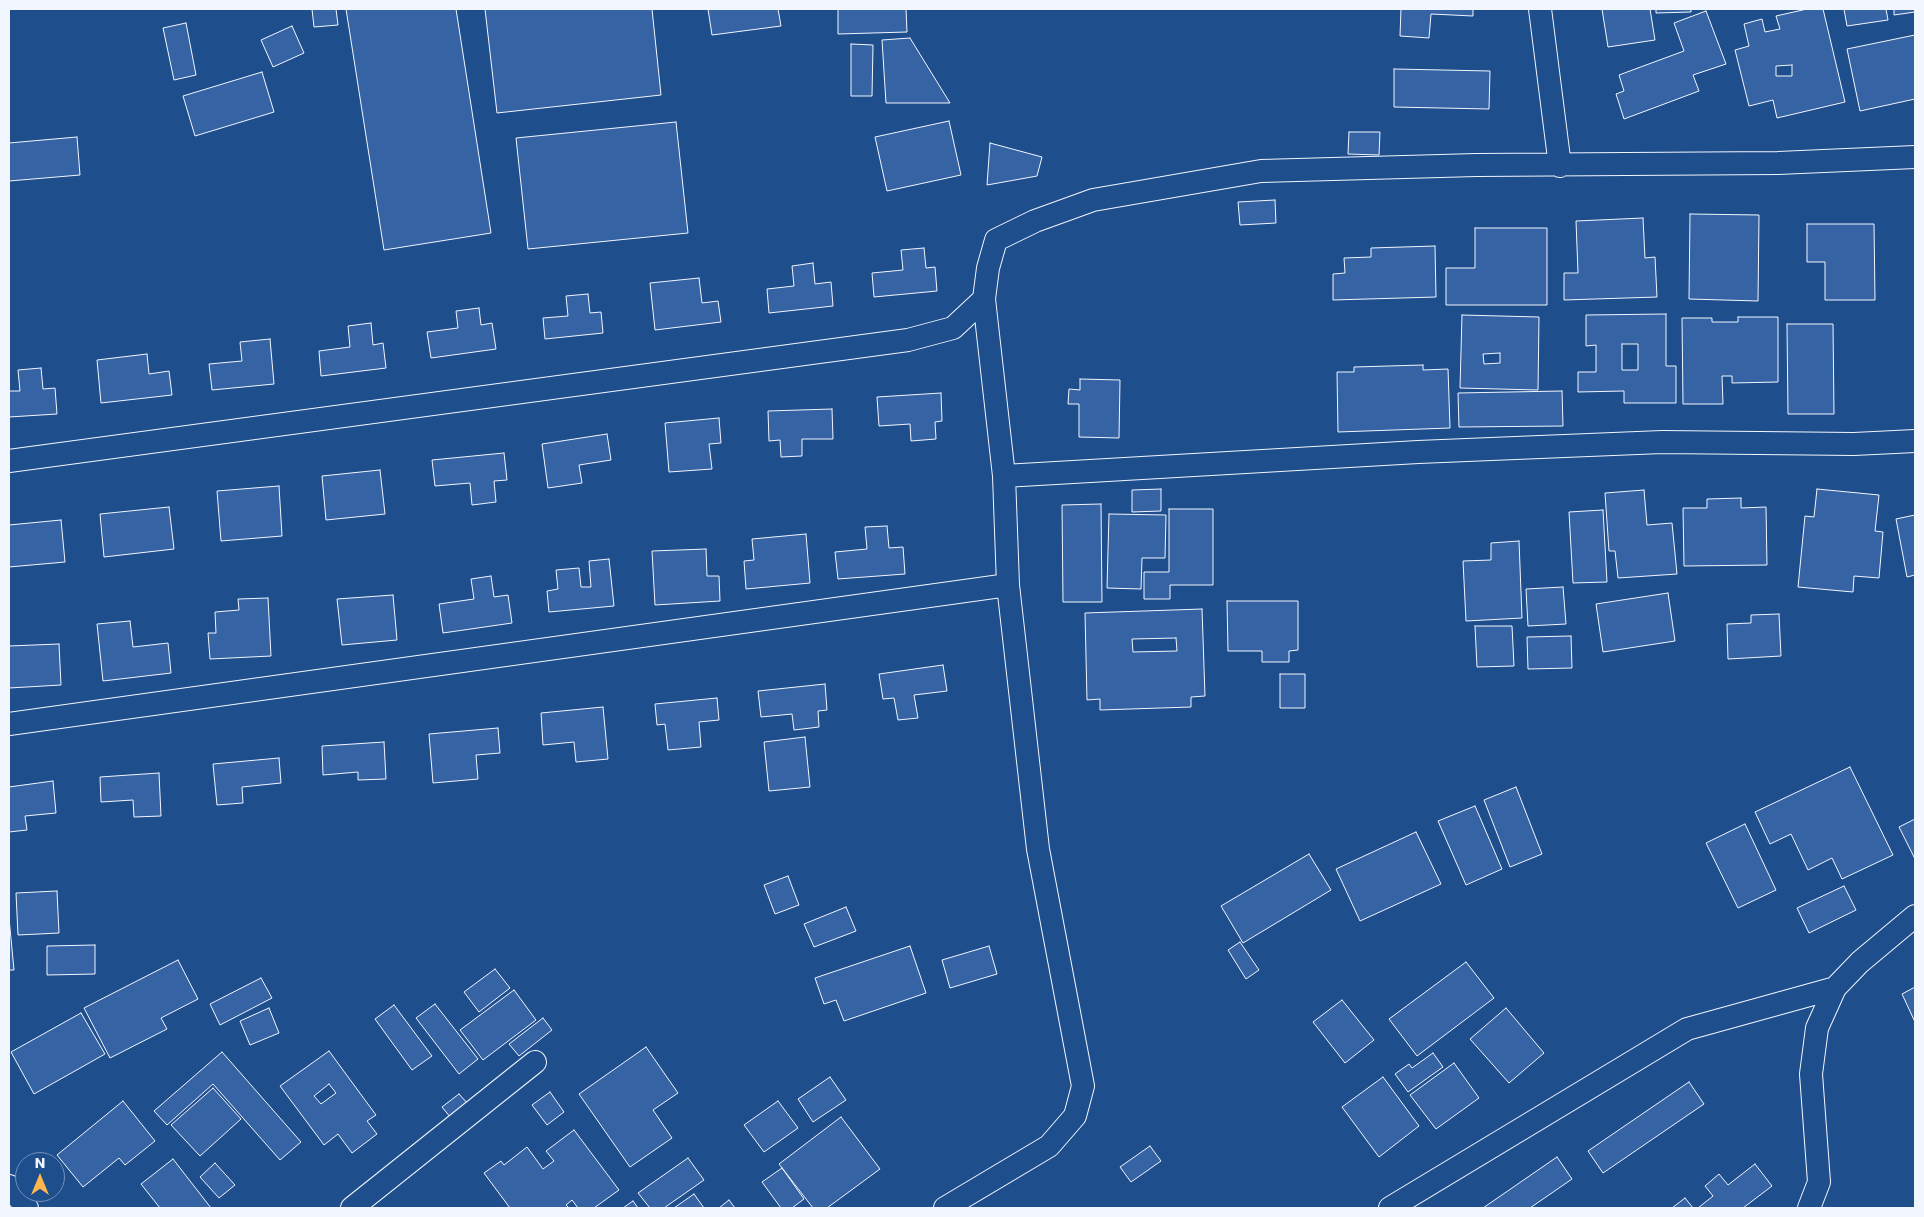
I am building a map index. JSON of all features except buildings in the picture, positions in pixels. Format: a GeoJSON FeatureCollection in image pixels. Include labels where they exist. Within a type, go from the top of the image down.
{"type":"FeatureCollection","features":[{"type":"Feature","properties":{"kind":"street"},"geometry":{"type":"LineString","coordinates":[[1540,9],[1560,166]]}},
{"type":"Feature","properties":{"kind":"street"},"geometry":{"type":"LineString","coordinates":[[944,1208],[1050,1146],[1075,1116],[1083,1086],[1038,849],[1008,585],[1004,476],[984,299],[988,268],[996,240],[1034,221],[1093,200],[1261,171],[1476,165],[1560,166],[1778,163],[1915,157]]}},
{"type":"Feature","properties":{"kind":"street"},"geometry":{"type":"LineString","coordinates":[[9,462],[908,340],[953,328],[984,299]]}},
{"type":"Feature","properties":{"kind":"street"},"geometry":{"type":"LineString","coordinates":[[1004,476],[1408,453],[1652,442],[1854,444],[1915,441]]}},
{"type":"Feature","properties":{"kind":"street"},"geometry":{"type":"LineString","coordinates":[[9,724],[1008,585]]}},
{"type":"Feature","properties":{"kind":"street"},"geometry":{"type":"LineString","coordinates":[[1808,1208],[1819,1182],[1810,1074],[1817,1028],[1835,988],[1860,962],[1915,916]]}},
{"type":"Feature","properties":{"kind":"street"},"geometry":{"type":"LineString","coordinates":[[1390,1208],[1687,1029],[1835,988]]}},
{"type":"Feature","properties":{"kind":"street"},"geometry":{"type":"LineString","coordinates":[[352,1208],[535,1062]]}},
{"type":"Feature","properties":{"kind":"street"},"geometry":{"type":"LineString","coordinates":[[9,1186],[27,1208]]}}]}
